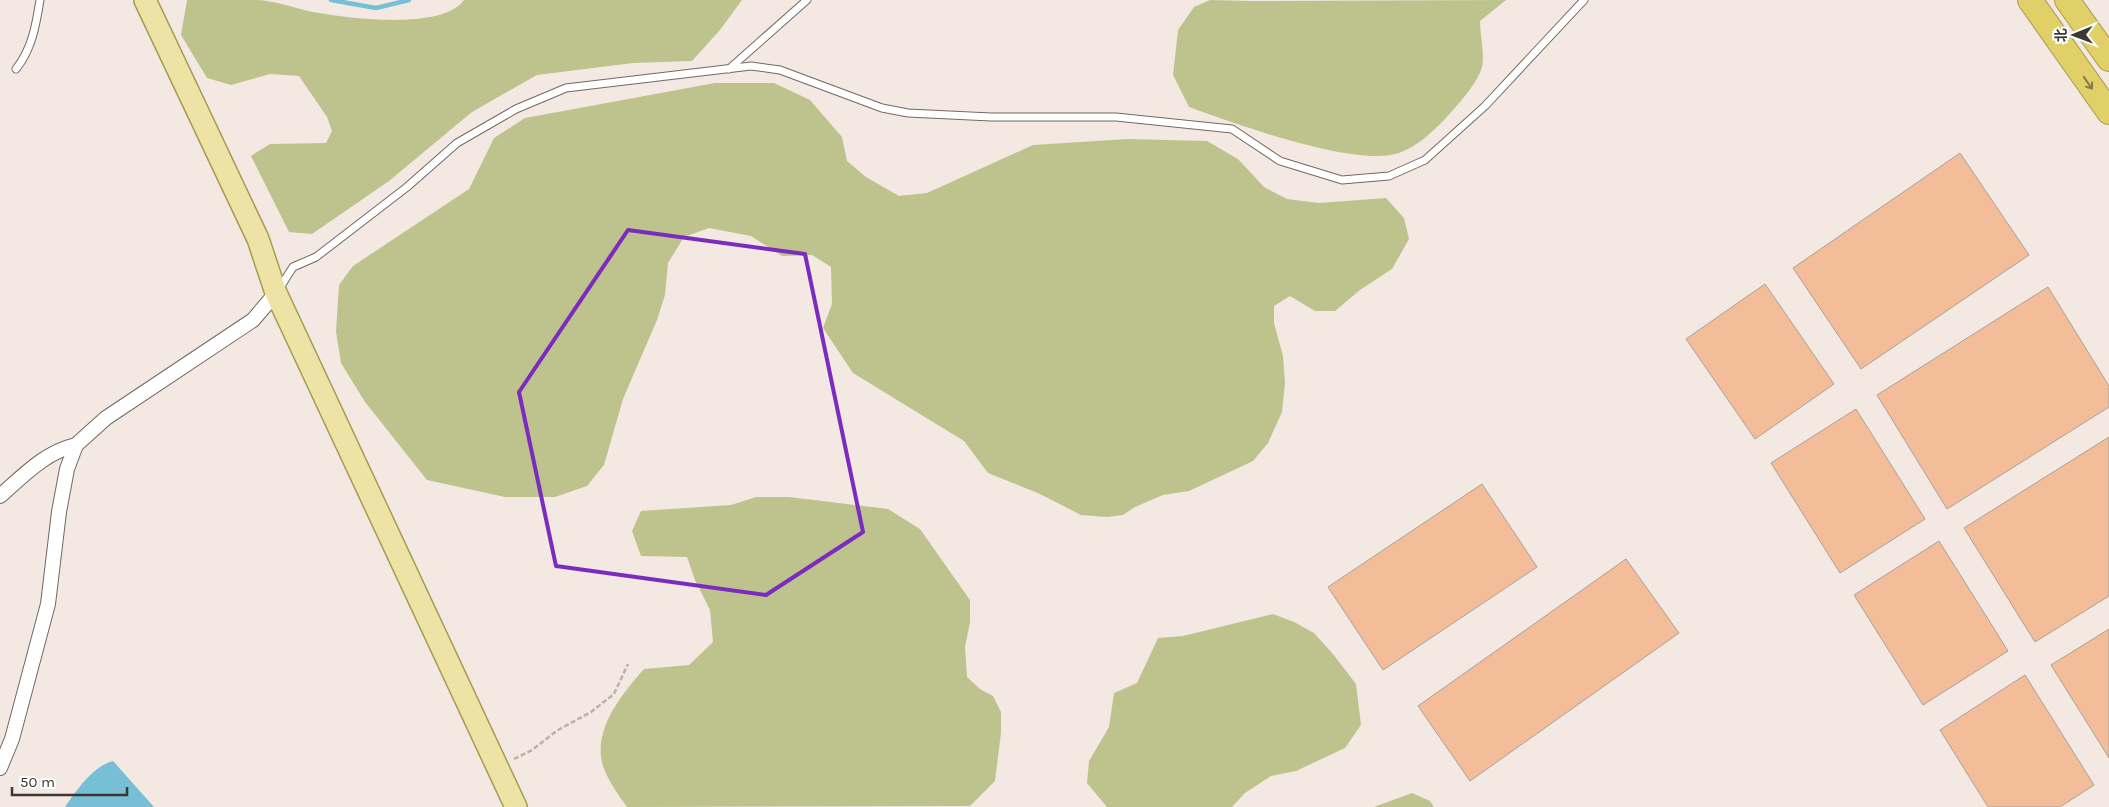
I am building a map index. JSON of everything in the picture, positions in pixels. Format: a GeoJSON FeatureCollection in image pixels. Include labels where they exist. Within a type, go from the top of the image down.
{"type":"FeatureCollection","features":[{"type":"Feature","properties":{"kind":"highway"},"geometry":{"type":"LineString","coordinates":[[2030,0],[2109,112]]}},
{"type":"Feature","properties":{"kind":"highway"},"geometry":{"type":"LineString","coordinates":[[2067,0],[2109,59]]}},
{"type":"Feature","properties":{"kind":"main road"},"geometry":{"type":"LineString","coordinates":[[145,0],[258,239],[276,293],[516,807]]}},
{"type":"Feature","properties":{"kind":"street"},"geometry":{"type":"LineString","coordinates":[[0,496],[34,466],[60,449],[76,445],[106,418],[253,320],[276,293]]}},
{"type":"Feature","properties":{"kind":"street"},"geometry":{"type":"LineString","coordinates":[[0,768],[12,739],[48,604],[58,512],[76,445]]}},
{"type":"Feature","properties":{"kind":"lane"},"geometry":{"type":"LineString","coordinates":[[16,69],[25,57],[33,38],[40,0]]}},
{"type":"Feature","properties":{"kind":"lane"},"geometry":{"type":"LineString","coordinates":[[729,69],[806,0]]}},
{"type":"Feature","properties":{"kind":"lane"},"geometry":{"type":"LineString","coordinates":[[276,293],[293,267],[316,257],[407,187],[457,143],[516,109],[566,88],[751,66],[780,70],[882,108],[908,113],[991,117],[1116,116],[1232,129],[1280,161],[1342,180],[1389,176],[1425,160],[1486,106],[1584,0]]}},
{"type":"Feature","properties":{"kind":"path"},"geometry":{"type":"LineString","coordinates":[[496,765],[532,750],[558,730],[591,712],[614,694],[628,664]]}},
{"type":"Feature","properties":{"kind":"highlighted area"},"geometry":{"type":"Polygon","coordinates":[[[628,230],[805,254],[863,532],[766,595],[556,566],[519,392],[628,230]]]}},
{"type":"Feature","properties":{"kind":"green space"},"geometry":{"type":"Polygon","coordinates":[[[187,0],[260,0],[313,12],[347,17],[393,20],[436,16],[453,10],[464,0],[742,0],[720,30],[692,61],[633,63],[537,75],[472,112],[389,181],[312,234],[289,232],[251,156],[270,144],[326,143],[332,131],[327,117],[299,76],[270,74],[231,85],[207,78],[181,35],[187,0]]]}},
{"type":"Feature","properties":{"kind":"green space"},"geometry":{"type":"Polygon","coordinates":[[[1210,0],[1506,0],[1480,21],[1482,67],[1476,80],[1460,101],[1440,124],[1418,143],[1399,153],[1379,156],[1354,154],[1294,142],[1189,107],[1173,75],[1178,30],[1194,7],[1210,0]]]}},
{"type":"Feature","properties":{"kind":"green space"},"geometry":{"type":"Polygon","coordinates":[[[715,83],[774,83],[810,100],[842,137],[847,161],[866,177],[899,196],[927,193],[1033,145],[1128,139],[1207,141],[1238,159],[1264,187],[1287,199],[1319,203],[1386,198],[1404,218],[1409,239],[1392,269],[1360,290],[1335,311],[1315,311],[1290,296],[1274,306],[1274,323],[1283,356],[1285,383],[1282,412],[1268,443],[1253,461],[1189,491],[1163,495],[1135,507],[1123,515],[1107,517],[1081,515],[1040,494],[988,473],[964,441],[853,373],[823,328],[832,304],[831,267],[812,255],[782,256],[751,236],[709,228],[684,237],[668,263],[665,295],[657,320],[623,399],[604,465],[587,486],[555,497],[505,497],[427,480],[365,402],[341,363],[336,332],[339,285],[353,266],[469,189],[494,138],[525,118],[715,83]]]}},
{"type":"Feature","properties":{"kind":"green space"},"geometry":{"type":"Polygon","coordinates":[[[756,497],[789,497],[888,509],[920,529],[970,600],[970,622],[965,647],[967,677],[980,689],[993,696],[1001,712],[1001,733],[995,781],[970,806],[627,807],[620,798],[605,771],[601,753],[605,726],[618,701],[644,669],[689,665],[713,642],[710,610],[695,580],[687,557],[641,556],[632,531],[641,511],[731,505],[756,497]]]}},
{"type":"Feature","properties":{"kind":"green space"},"geometry":{"type":"Polygon","coordinates":[[[1273,614],[1294,622],[1314,633],[1356,684],[1361,725],[1345,748],[1296,771],[1271,776],[1245,793],[1232,807],[1107,807],[1087,783],[1089,761],[1109,727],[1114,693],[1137,683],[1158,638],[1183,636],[1273,614]]]}},
{"type":"Feature","properties":{"kind":"green space"},"geometry":{"type":"Polygon","coordinates":[[[1412,793],[1430,801],[1434,807],[1374,807],[1412,793]]]}},
{"type":"Feature","properties":{"kind":"water"},"geometry":{"type":"Polygon","coordinates":[[[113,761],[154,807],[65,807],[92,774],[113,761]]]}},
{"type":"Feature","properties":{"kind":"building"},"geometry":{"type":"Polygon","coordinates":[[[1960,153],[2029,255],[1861,369],[1793,268],[1960,153]]]}},
{"type":"Feature","properties":{"kind":"building"},"geometry":{"type":"Polygon","coordinates":[[[1765,284],[1834,384],[1755,439],[1686,339],[1765,284]]]}},
{"type":"Feature","properties":{"kind":"building"},"geometry":{"type":"Polygon","coordinates":[[[2048,287],[2109,386],[2109,407],[1947,509],[1877,395],[2048,287]]]}},
{"type":"Feature","properties":{"kind":"building"},"geometry":{"type":"Polygon","coordinates":[[[1856,409],[1925,519],[1840,573],[1771,463],[1856,409]]]}},
{"type":"Feature","properties":{"kind":"building"},"geometry":{"type":"Polygon","coordinates":[[[2109,437],[2109,596],[2035,642],[1964,528],[2109,437]]]}},
{"type":"Feature","properties":{"kind":"building"},"geometry":{"type":"Polygon","coordinates":[[[1482,484],[1537,567],[1383,670],[1328,587],[1482,484]]]}},
{"type":"Feature","properties":{"kind":"building"},"geometry":{"type":"Polygon","coordinates":[[[1939,541],[2008,651],[1923,705],[1854,595],[1939,541]]]}},
{"type":"Feature","properties":{"kind":"building"},"geometry":{"type":"Polygon","coordinates":[[[1626,559],[1679,633],[1470,781],[1418,706],[1626,559]]]}},
{"type":"Feature","properties":{"kind":"building"},"geometry":{"type":"Polygon","coordinates":[[[2109,629],[2109,758],[2051,665],[2109,629]]]}},
{"type":"Feature","properties":{"kind":"building"},"geometry":{"type":"Polygon","coordinates":[[[2025,675],[2094,785],[2060,807],[1988,807],[1940,730],[2025,675]]]}},
{"type":"Feature","properties":{"kind":"waterway"},"geometry":{"type":"LineString","coordinates":[[331,0],[376,8],[409,0]]}}]}
